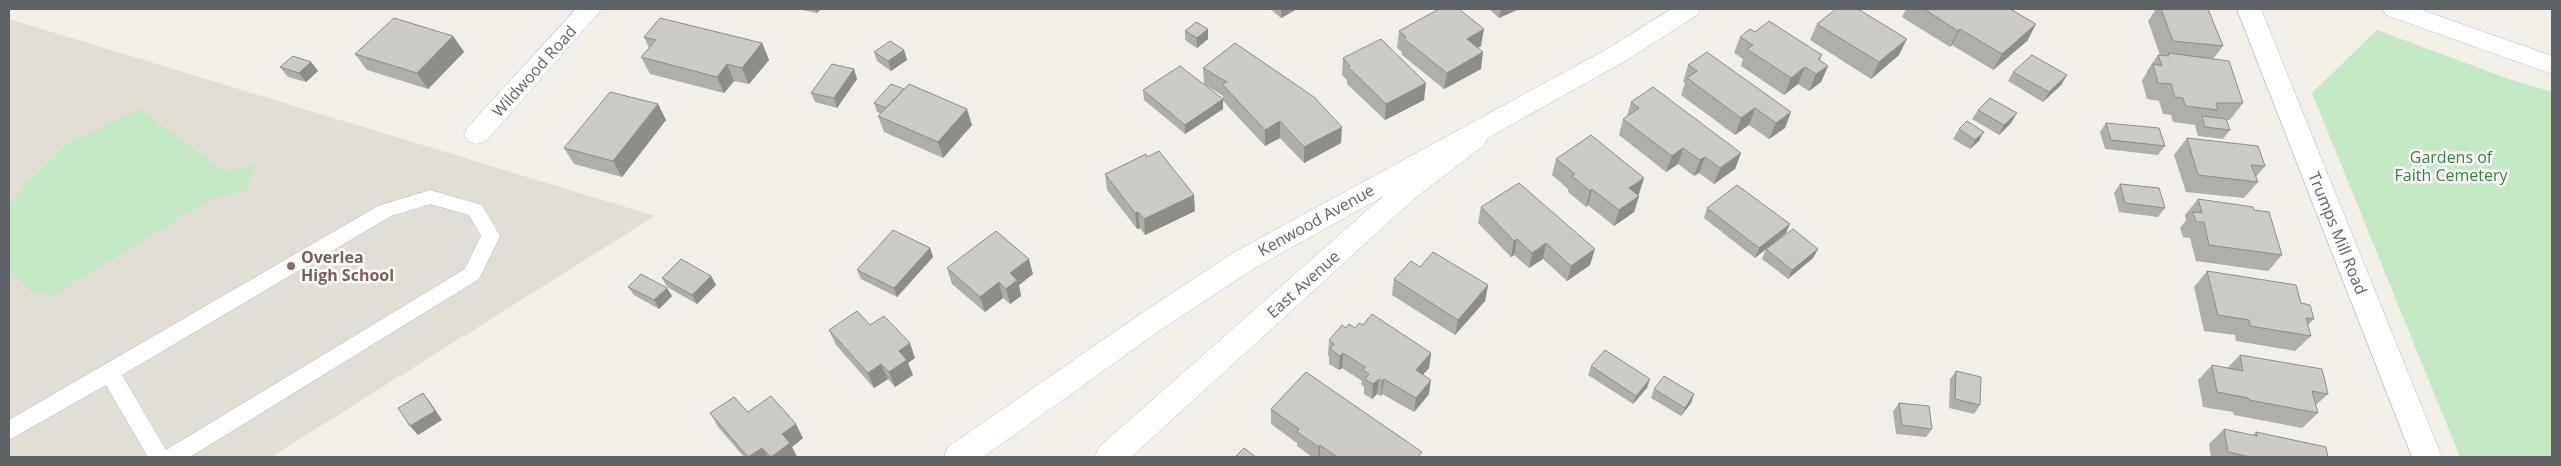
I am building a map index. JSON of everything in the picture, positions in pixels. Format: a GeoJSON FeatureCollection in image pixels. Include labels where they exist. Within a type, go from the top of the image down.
{"type":"FeatureCollection","features":[{"type":"Feature","properties":{"kind":"street","name":"Wildwood Road"},"geometry":{"type":"LineString","coordinates":[[477,134],[590,9]]}},
{"type":"Feature","properties":{"kind":"street","name":"Kenwood Avenue"},"geometry":{"type":"LineString","coordinates":[[960,457],[1149,323],[1243,261],[1618,54],[1688,9]]}},
{"type":"Feature","properties":{"kind":"street","name":"Trumps Mill Road"},"geometry":{"type":"LineString","coordinates":[[2250,9],[2427,457]]}},
{"type":"Feature","properties":{"kind":"street"},"geometry":{"type":"LineString","coordinates":[[2395,9],[2552,65]]}},
{"type":"Feature","properties":{"kind":"street","name":"East Avenue"},"geometry":{"type":"LineString","coordinates":[[1110,457],[1406,191],[1503,118]]}},
{"type":"Feature","properties":{"kind":"lane"},"geometry":{"type":"LineString","coordinates":[[9,431],[110,374],[385,211],[430,197],[475,210],[491,236],[472,274],[172,457]]}},
{"type":"Feature","properties":{"kind":"lane"},"geometry":{"type":"LineString","coordinates":[[110,374],[159,457]]}},
{"type":"Feature","properties":{"kind":"shaded area","name":"Overlea High School"},"geometry":{"type":"Polygon","coordinates":[[[9,19],[655,216],[271,457],[9,457],[9,19]]]}},
{"type":"Feature","properties":{"kind":"green space","name":"Gardens of Faith Cemetery"},"geometry":{"type":"Polygon","coordinates":[[[2377,30],[2509,79],[2552,92],[2552,457],[2460,457],[2312,93],[2377,30]]]}},
{"type":"Feature","properties":{"kind":"green space"},"geometry":{"type":"Polygon","coordinates":[[[140,109],[225,172],[256,164],[247,190],[212,198],[52,296],[30,291],[9,271],[9,208],[20,189],[66,144],[140,109]]]}},
{"type":"Feature","properties":{"kind":"building"},"geometry":{"type":"Polygon","coordinates":[[[1439,9],[1459,9],[1484,29],[1467,39],[1483,52],[1447,73],[1404,39],[1406,37],[1399,31],[1439,9]]]}},
{"type":"Feature","properties":{"kind":"building"},"geometry":{"type":"Polygon","coordinates":[[[1836,9],[1858,9],[1907,39],[1879,62],[1817,24],[1836,9]]]}},
{"type":"Feature","properties":{"kind":"building"},"geometry":{"type":"Polygon","coordinates":[[[1924,9],[2010,9],[2036,24],[2002,54],[1960,29],[1958,31],[1924,9]]]}},
{"type":"Feature","properties":{"kind":"building"},"geometry":{"type":"Polygon","coordinates":[[[2161,9],[2208,9],[2223,46],[2173,41],[2161,9]]]}},
{"type":"Feature","properties":{"kind":"building"},"geometry":{"type":"Polygon","coordinates":[[[394,18],[453,36],[417,73],[355,54],[394,18]]]}},
{"type":"Feature","properties":{"kind":"building"},"geometry":{"type":"Polygon","coordinates":[[[660,18],[762,43],[742,68],[727,64],[717,77],[641,57],[656,40],[644,37],[660,18]]]}},
{"type":"Feature","properties":{"kind":"building"},"geometry":{"type":"Polygon","coordinates":[[[1769,21],[1822,55],[1818,59],[1828,66],[1816,74],[1805,67],[1791,78],[1747,49],[1753,45],[1740,37],[1750,29],[1755,32],[1769,21]]]}},
{"type":"Feature","properties":{"kind":"building"},"geometry":{"type":"Polygon","coordinates":[[[1196,22],[1208,29],[1197,38],[1185,31],[1196,22]]]}},
{"type":"Feature","properties":{"kind":"building"},"geometry":{"type":"Polygon","coordinates":[[[1381,39],[1426,83],[1386,104],[1348,67],[1350,66],[1343,58],[1381,39]]]}},
{"type":"Feature","properties":{"kind":"building"},"geometry":{"type":"Polygon","coordinates":[[[890,41],[904,50],[888,61],[874,52],[890,41]]]}},
{"type":"Feature","properties":{"kind":"building"},"geometry":{"type":"Polygon","coordinates":[[[1235,43],[1314,97],[1342,127],[1304,147],[1280,121],[1265,130],[1222,84],[1227,82],[1203,68],[1235,43]]]}},
{"type":"Feature","properties":{"kind":"building"},"geometry":{"type":"Polygon","coordinates":[[[1707,52],[1791,112],[1776,123],[1755,108],[1741,118],[1687,78],[1697,71],[1688,65],[1707,52]]]}},
{"type":"Feature","properties":{"kind":"building"},"geometry":{"type":"Polygon","coordinates":[[[2168,53],[2229,61],[2243,103],[2216,103],[2218,110],[2185,106],[2183,98],[2175,97],[2171,84],[2158,83],[2153,64],[2162,66],[2158,55],[2169,56],[2168,53]]]}},
{"type":"Feature","properties":{"kind":"building"},"geometry":{"type":"Polygon","coordinates":[[[2032,55],[2067,75],[2049,92],[2013,72],[2032,55]]]}},
{"type":"Feature","properties":{"kind":"building"},"geometry":{"type":"Polygon","coordinates":[[[293,56],[311,62],[299,73],[280,67],[293,56]]]}},
{"type":"Feature","properties":{"kind":"building"},"geometry":{"type":"Polygon","coordinates":[[[832,64],[854,69],[834,98],[811,93],[832,64]]]}},
{"type":"Feature","properties":{"kind":"building"},"geometry":{"type":"Polygon","coordinates":[[[1180,66],[1223,99],[1185,125],[1143,90],[1180,66]]]}},
{"type":"Feature","properties":{"kind":"building"},"geometry":{"type":"Polygon","coordinates":[[[891,84],[904,89],[886,108],[874,103],[891,84]]]}},
{"type":"Feature","properties":{"kind":"building"},"geometry":{"type":"Polygon","coordinates":[[[909,84],[967,109],[938,142],[878,116],[909,84]]]}},
{"type":"Feature","properties":{"kind":"building"},"geometry":{"type":"Polygon","coordinates":[[[1653,87],[1741,153],[1720,168],[1705,157],[1700,160],[1683,148],[1672,156],[1623,119],[1639,108],[1631,102],[1653,87]]]}},
{"type":"Feature","properties":{"kind":"building"},"geometry":{"type":"Polygon","coordinates":[[[610,92],[658,104],[613,161],[564,148],[610,92]]]}},
{"type":"Feature","properties":{"kind":"building"},"geometry":{"type":"Polygon","coordinates":[[[1990,98],[2017,113],[2004,125],[1978,110],[1990,98]]]}},
{"type":"Feature","properties":{"kind":"building"},"geometry":{"type":"Polygon","coordinates":[[[2202,116],[2226,119],[2230,130],[2205,127],[2202,116]]]}},
{"type":"Feature","properties":{"kind":"building"},"geometry":{"type":"Polygon","coordinates":[[[1967,121],[1984,132],[1975,140],[1959,129],[1967,121]]]}},
{"type":"Feature","properties":{"kind":"building"},"geometry":{"type":"Polygon","coordinates":[[[2106,123],[2159,128],[2165,146],[2111,140],[2106,123]]]}},
{"type":"Feature","properties":{"kind":"building"},"geometry":{"type":"Polygon","coordinates":[[[1591,135],[1644,178],[1629,188],[1639,196],[1619,210],[1592,189],[1590,191],[1572,176],[1575,174],[1556,159],[1591,135]]]}},
{"type":"Feature","properties":{"kind":"building"},"geometry":{"type":"Polygon","coordinates":[[[2187,138],[2258,146],[2265,166],[2251,165],[2258,182],[2198,175],[2187,138]]]}},
{"type":"Feature","properties":{"kind":"building"},"geometry":{"type":"Polygon","coordinates":[[[1159,151],[1194,195],[1144,219],[1138,212],[1135,213],[1105,174],[1146,154],[1147,157],[1159,151]]]}},
{"type":"Feature","properties":{"kind":"building"},"geometry":{"type":"Polygon","coordinates":[[[1519,183],[1595,249],[1571,266],[1546,243],[1532,253],[1517,239],[1514,241],[1481,207],[1519,183]]]}},
{"type":"Feature","properties":{"kind":"building"},"geometry":{"type":"Polygon","coordinates":[[[2120,184],[2159,188],[2165,208],[2125,203],[2120,184]]]}},
{"type":"Feature","properties":{"kind":"building"},"geometry":{"type":"Polygon","coordinates":[[[1737,185],[1790,224],[1759,248],[1707,208],[1737,185]]]}},
{"type":"Feature","properties":{"kind":"building"},"geometry":{"type":"Polygon","coordinates":[[[2198,199],[2253,207],[2254,210],[2269,212],[2282,255],[2209,245],[2204,222],[2196,222],[2193,212],[2202,213],[2198,199]]]}},
{"type":"Feature","properties":{"kind":"building"},"geometry":{"type":"Polygon","coordinates":[[[1793,229],[1818,249],[1792,270],[1766,249],[1793,229]]]}},
{"type":"Feature","properties":{"kind":"building"},"geometry":{"type":"Polygon","coordinates":[[[893,230],[930,248],[894,288],[857,270],[893,230]]]}},
{"type":"Feature","properties":{"kind":"building"},"geometry":{"type":"Polygon","coordinates":[[[996,231],[1029,259],[1010,273],[1017,280],[1006,289],[999,282],[980,297],[947,268],[996,231]]]}},
{"type":"Feature","properties":{"kind":"building"},"geometry":{"type":"Polygon","coordinates":[[[1433,252],[1488,285],[1458,320],[1394,279],[1411,261],[1420,267],[1433,252]]]}},
{"type":"Feature","properties":{"kind":"building"},"geometry":{"type":"Polygon","coordinates":[[[681,259],[711,276],[692,295],[662,278],[681,259]]]}},
{"type":"Feature","properties":{"kind":"building"},"geometry":{"type":"Polygon","coordinates":[[[2207,271],[2296,285],[2301,303],[2310,305],[2314,319],[2306,318],[2311,336],[2250,326],[2249,320],[2218,315],[2207,271]]]}},
{"type":"Feature","properties":{"kind":"building"},"geometry":{"type":"Polygon","coordinates":[[[641,274],[667,288],[654,300],[628,287],[641,274]]]}},
{"type":"Feature","properties":{"kind":"building"},"geometry":{"type":"Polygon","coordinates":[[[857,311],[870,325],[884,316],[910,343],[899,351],[907,360],[889,372],[881,364],[868,373],[829,330],[857,311]]]}},
{"type":"Feature","properties":{"kind":"building"},"geometry":{"type":"Polygon","coordinates":[[[1372,314],[1431,353],[1416,370],[1431,380],[1416,398],[1384,379],[1382,381],[1379,379],[1373,384],[1365,379],[1369,374],[1363,370],[1365,367],[1343,353],[1340,356],[1330,349],[1334,344],[1329,340],[1342,325],[1346,328],[1349,324],[1355,328],[1359,323],[1363,325],[1372,314]]]}},
{"type":"Feature","properties":{"kind":"building"},"geometry":{"type":"Polygon","coordinates":[[[1605,350],[1650,379],[1636,396],[1591,366],[1605,350]]]}},
{"type":"Feature","properties":{"kind":"building"},"geometry":{"type":"Polygon","coordinates":[[[2240,355],[2322,369],[2328,394],[2312,391],[2318,413],[2217,392],[2212,365],[2243,371],[2240,355]]]}},
{"type":"Feature","properties":{"kind":"building"},"geometry":{"type":"Polygon","coordinates":[[[1956,371],[1981,377],[1980,405],[1955,399],[1956,371]]]}},
{"type":"Feature","properties":{"kind":"building"},"geometry":{"type":"Polygon","coordinates":[[[1306,372],[1422,452],[1418,457],[1337,457],[1297,432],[1299,429],[1271,409],[1306,372]]]}},
{"type":"Feature","properties":{"kind":"building"},"geometry":{"type":"Polygon","coordinates":[[[1664,376],[1694,394],[1685,408],[1654,389],[1664,376]]]}},
{"type":"Feature","properties":{"kind":"building"},"geometry":{"type":"Polygon","coordinates":[[[423,393],[435,411],[410,426],[398,408],[423,393]]]}},
{"type":"Feature","properties":{"kind":"building"},"geometry":{"type":"Polygon","coordinates":[[[771,396],[796,424],[782,434],[790,443],[771,457],[762,448],[748,457],[710,413],[734,397],[748,412],[771,396]]]}},
{"type":"Feature","properties":{"kind":"building"},"geometry":{"type":"Polygon","coordinates":[[[1899,403],[1929,406],[1932,429],[1902,425],[1899,403]]]}},
{"type":"Feature","properties":{"kind":"building"},"geometry":{"type":"Polygon","coordinates":[[[2224,429],[2257,436],[2256,432],[2326,447],[2328,457],[2250,457],[2228,452],[2224,429]]]}},
{"type":"Feature","properties":{"kind":"building"},"geometry":{"type":"Polygon","coordinates":[[[1244,448],[1256,457],[1235,457],[1244,448]]]}},
{"type":"Feature","properties":{"kind":"place","name":"Overlea High School"},"geometry":{"type":"Point","coordinates":[291,266]}}]}
